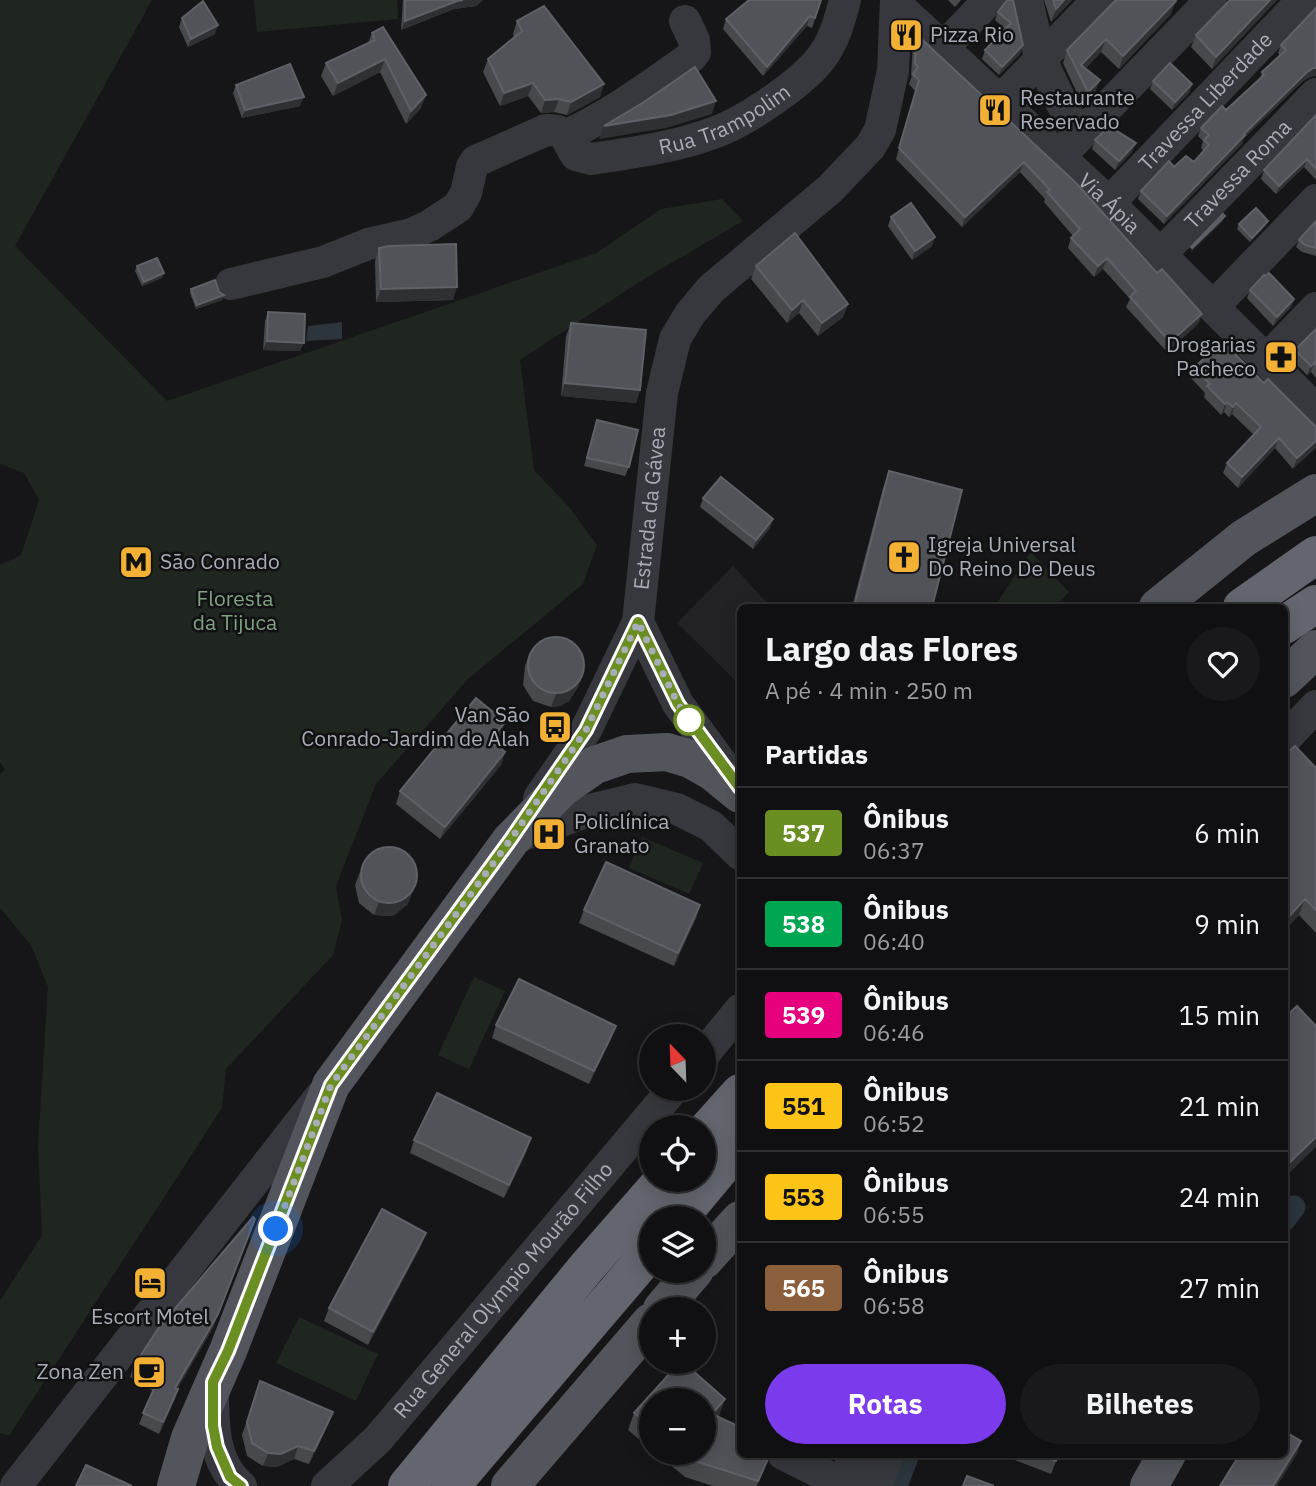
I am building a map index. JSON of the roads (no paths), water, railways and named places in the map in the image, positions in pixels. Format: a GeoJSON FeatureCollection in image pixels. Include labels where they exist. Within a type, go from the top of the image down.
{"type":"FeatureCollection","features":[{"type":"Feature","properties":{"kind":"highway"},"geometry":{"type":"LineString","coordinates":[[1246,604],[1316,555]]}},
{"type":"Feature","properties":{"kind":"highway"},"geometry":{"type":"LineString","coordinates":[[1288,622],[1316,604]]}},
{"type":"Feature","properties":{"kind":"highway"},"geometry":{"type":"LineString","coordinates":[[716,1120],[737,1096]]}},
{"type":"Feature","properties":{"kind":"highway"},"geometry":{"type":"LineString","coordinates":[[689,1206],[737,1149]]}},
{"type":"Feature","properties":{"kind":"highway"},"geometry":{"type":"LineString","coordinates":[[420,1483],[586,1268],[652,1192]]}},
{"type":"Feature","properties":{"kind":"highway"},"geometry":{"type":"LineString","coordinates":[[420,1483],[639,1263]]}},
{"type":"Feature","properties":{"kind":"main road"},"geometry":{"type":"LineString","coordinates":[[1162,604],[1244,538],[1316,494]]}},
{"type":"Feature","properties":{"kind":"main road"},"geometry":{"type":"LineString","coordinates":[[1288,675],[1316,649]]}},
{"type":"Feature","properties":{"kind":"main road"},"geometry":{"type":"LineString","coordinates":[[511,839],[562,788],[595,765],[627,754],[667,752],[690,759],[713,772],[737,792]]}},
{"type":"Feature","properties":{"kind":"main road","name":"Estrada da Gávea"},"geometry":{"type":"LineString","coordinates":[[176,1486],[190,1438],[228,1351],[331,1085],[511,839]]}},
{"type":"Feature","properties":{"kind":"main road"},"geometry":{"type":"LineString","coordinates":[[716,1247],[737,1223]]}},
{"type":"Feature","properties":{"kind":"main road"},"geometry":{"type":"LineString","coordinates":[[672,1297],[684,1283]]}},
{"type":"Feature","properties":{"kind":"main road"},"geometry":{"type":"LineString","coordinates":[[510,1486],[639,1336]]}},
{"type":"Feature","properties":{"kind":"main road"},"geometry":{"type":"LineString","coordinates":[[1149,1486],[1165,1458]]}},
{"type":"Feature","properties":{"kind":"street","name":"Rua Trampolim"},"geometry":{"type":"LineString","coordinates":[[565,135],[576,155],[591,159],[690,141],[732,125],[775,99],[821,58],[836,31],[845,0]]}},
{"type":"Feature","properties":{"kind":"street"},"geometry":{"type":"LineString","coordinates":[[944,47],[989,0]]}},
{"type":"Feature","properties":{"kind":"street"},"geometry":{"type":"LineString","coordinates":[[1027,0],[1040,58],[1070,147],[1211,0]]}},
{"type":"Feature","properties":{"kind":"street"},"geometry":{"type":"LineString","coordinates":[[999,102],[1098,0]]}},
{"type":"Feature","properties":{"kind":"street","name":"Travessa Liberdade"},"geometry":{"type":"LineString","coordinates":[[1109,203],[1303,0]]}},
{"type":"Feature","properties":{"kind":"street","name":"Via Ápia"},"geometry":{"type":"LineString","coordinates":[[896,2],[999,102],[1070,147],[1109,203],[1316,410]]}},
{"type":"Feature","properties":{"kind":"street","name":"Estrada da Gávea"},"geometry":{"type":"LineString","coordinates":[[511,839],[586,730],[638,622],[662,393],[675,339],[690,314],[712,289],[830,189],[870,147],[880,130],[893,71],[896,2]]}},
{"type":"Feature","properties":{"kind":"street"},"geometry":{"type":"LineString","coordinates":[[231,284],[323,262],[368,244],[411,234],[429,226],[458,207],[466,193],[476,161],[546,130],[557,130],[565,135],[596,122],[691,57],[695,52],[694,40],[685,21]]}},
{"type":"Feature","properties":{"kind":"street","name":"Travessa Roma"},"geometry":{"type":"LineString","coordinates":[[1160,255],[1316,93]]}},
{"type":"Feature","properties":{"kind":"street"},"geometry":{"type":"LineString","coordinates":[[1213,307],[1316,200]]}},
{"type":"Feature","properties":{"kind":"street"},"geometry":{"type":"LineString","coordinates":[[1266,360],[1316,308]]}},
{"type":"Feature","properties":{"kind":"street"},"geometry":{"type":"LineString","coordinates":[[638,622],[678,704],[737,784]]}},
{"type":"Feature","properties":{"kind":"street"},"geometry":{"type":"LineString","coordinates":[[1288,736],[1316,706]]}},
{"type":"Feature","properties":{"kind":"street"},"geometry":{"type":"LineString","coordinates":[[511,839],[594,808],[635,799],[677,809],[711,826],[737,851]]}},
{"type":"Feature","properties":{"kind":"street"},"geometry":{"type":"LineString","coordinates":[[716,1039],[737,1014]]}},
{"type":"Feature","properties":{"kind":"street"},"geometry":{"type":"LineString","coordinates":[[16,1486],[312,1105],[331,1085]]}},
{"type":"Feature","properties":{"kind":"street","name":"Rua General Olympio Mourão Filho"},"geometry":{"type":"LineString","coordinates":[[327,1486],[339,1478],[378,1439],[663,1101]]}},
{"type":"Feature","properties":{"kind":"street"},"geometry":{"type":"LineString","coordinates":[[213,1382],[213,1426],[217,1447],[230,1477],[241,1486]]}},
{"type":"Feature","properties":{"kind":"street"},"geometry":{"type":"LineString","coordinates":[[791,1458],[844,1485],[854,1458]]}},
{"type":"Feature","properties":{"kind":"street"},"geometry":{"type":"LineString","coordinates":[[876,1486],[886,1458]]}},
{"type":"Feature","properties":{"kind":"waterway"},"geometry":{"type":"LineString","coordinates":[[1288,1215],[1294,1207]]}},
{"type":"Feature","properties":{"kind":"waterway"},"geometry":{"type":"LineString","coordinates":[[896,1486],[906,1458]]}},
{"type":"Feature","properties":{"kind":"place","name":"Pizza Rio"},"geometry":{"type":"Point","coordinates":[906,35]}},
{"type":"Feature","properties":{"kind":"place","name":"Restaurante Reservado"},"geometry":{"type":"Point","coordinates":[995,110]}},
{"type":"Feature","properties":{"kind":"place","name":"Drogarias Pacheco"},"geometry":{"type":"Point","coordinates":[1281,357]}},
{"type":"Feature","properties":{"kind":"place","name":"Igreja Universal Do Reino De Deus"},"geometry":{"type":"Point","coordinates":[904,557]}},
{"type":"Feature","properties":{"kind":"place","name":"São Conrado"},"geometry":{"type":"Point","coordinates":[136,562]}},
{"type":"Feature","properties":{"kind":"place","name":"Van São Conrado-Jardim de Alah"},"geometry":{"type":"Point","coordinates":[555,727]}},
{"type":"Feature","properties":{"kind":"place","name":"Policlínica Granato"},"geometry":{"type":"Point","coordinates":[549,834]}},
{"type":"Feature","properties":{"kind":"place","name":"Escort Motel"},"geometry":{"type":"Point","coordinates":[150,1283]}},
{"type":"Feature","properties":{"kind":"place","name":"Zona Zen"},"geometry":{"type":"Point","coordinates":[149,1372]}},
{"type":"Feature","properties":{"kind":"park label","name":"Floresta da Tijuca"},"geometry":{"type":"Point","coordinates":[235,611]}}]}
